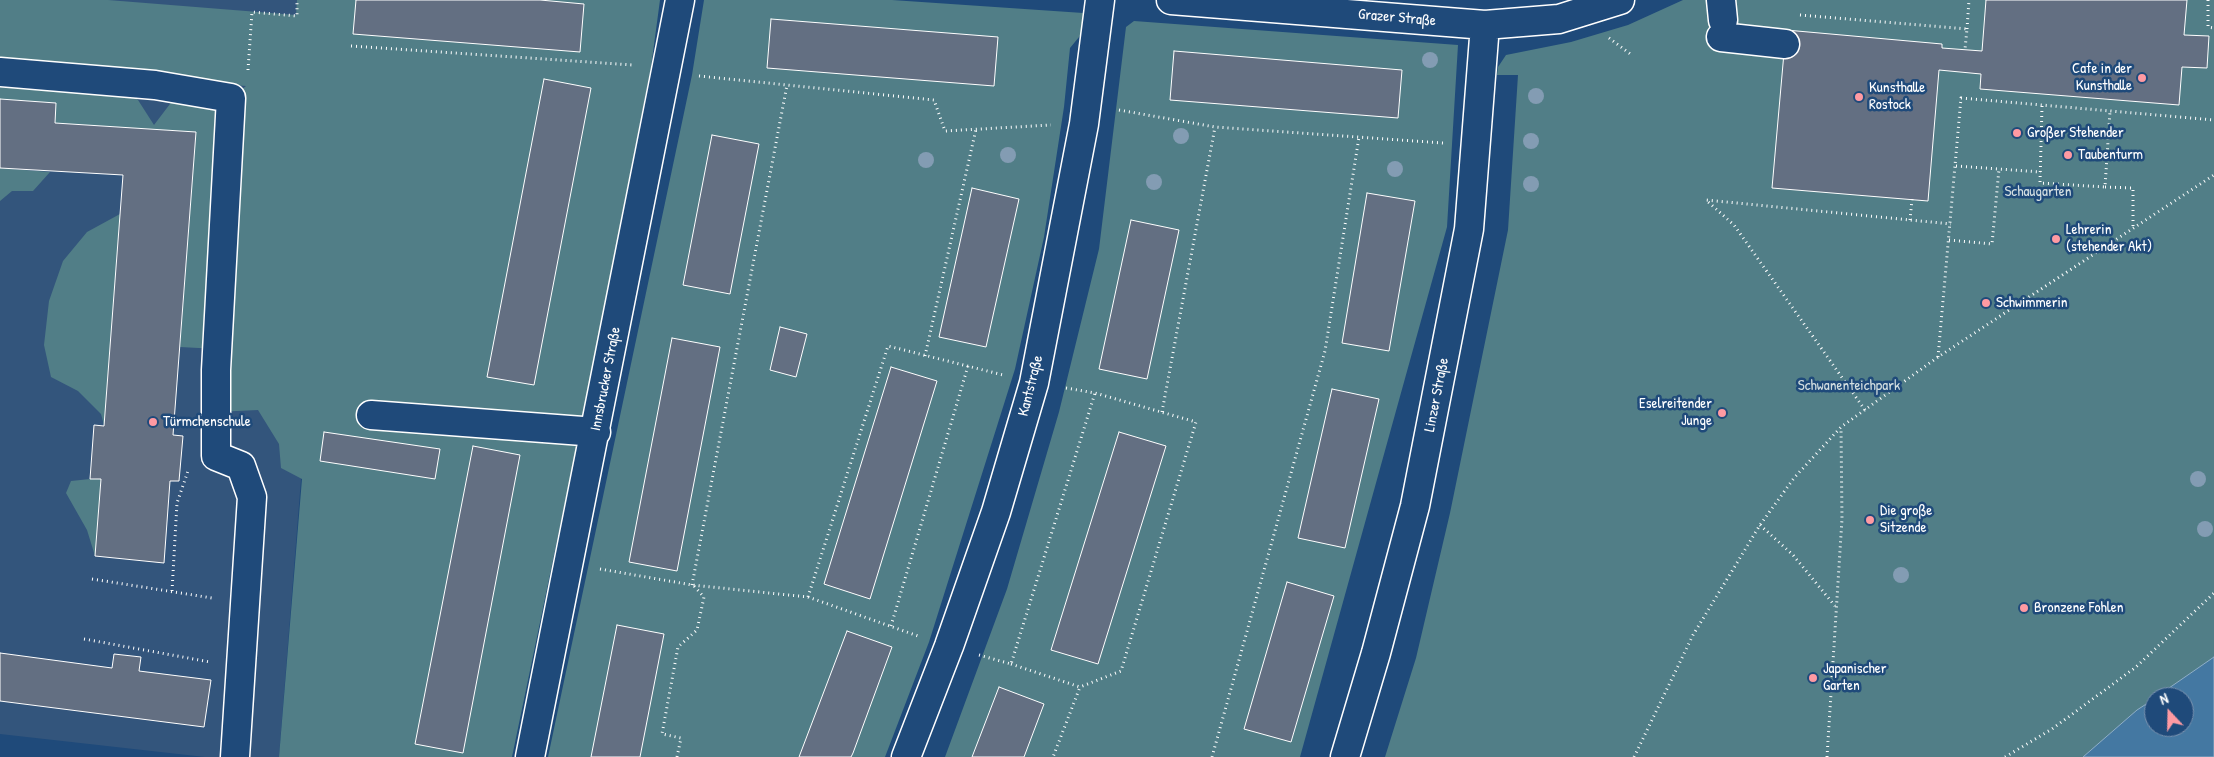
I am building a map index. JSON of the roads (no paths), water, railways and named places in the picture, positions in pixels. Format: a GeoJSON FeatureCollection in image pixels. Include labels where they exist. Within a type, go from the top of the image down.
{"type":"FeatureCollection","features":[{"type":"Feature","properties":{"kind":"street","name":"Innsbrucker Straße"},"geometry":{"type":"LineString","coordinates":[[530,757],[596,432],[680,0]]}},
{"type":"Feature","properties":{"kind":"street","name":"Kantstraße"},"geometry":{"type":"LineString","coordinates":[[906,757],[949,646],[996,512],[1034,383],[1086,115],[1100,0]]}},
{"type":"Feature","properties":{"kind":"street","name":"Grazer Straße"},"geometry":{"type":"LineString","coordinates":[[1171,0],[1486,25],[1559,19],[1620,0]]}},
{"type":"Feature","properties":{"kind":"street"},"geometry":{"type":"LineString","coordinates":[[1721,19],[1785,44]]}},
{"type":"Feature","properties":{"kind":"street","name":"Linzer Straße"},"geometry":{"type":"LineString","coordinates":[[1345,757],[1376,653],[1413,515],[1426,449],[1468,228],[1486,25]]}},
{"type":"Feature","properties":{"kind":"street"},"geometry":{"type":"LineString","coordinates":[[0,72],[156,85],[231,98],[216,370],[216,456],[241,466],[252,497],[235,757]]}},
{"type":"Feature","properties":{"kind":"street"},"geometry":{"type":"LineString","coordinates":[[371,414],[596,432]]}},
{"type":"Feature","properties":{"kind":"place","name":"Cafe in der Kunsthalle"},"geometry":{"type":"Point","coordinates":[2142,78]}},
{"type":"Feature","properties":{"kind":"place","name":"Kunsthalle Rostock"},"geometry":{"type":"Point","coordinates":[1859,97]}},
{"type":"Feature","properties":{"kind":"place","name":"Großer Stehender"},"geometry":{"type":"Point","coordinates":[2017,133]}},
{"type":"Feature","properties":{"kind":"place","name":"Taubenturm"},"geometry":{"type":"Point","coordinates":[2068,155]}},
{"type":"Feature","properties":{"kind":"place","name":"Lehrerin (stehender Akt)"},"geometry":{"type":"Point","coordinates":[2056,239]}},
{"type":"Feature","properties":{"kind":"place","name":"Schwimmerin"},"geometry":{"type":"Point","coordinates":[1986,303]}},
{"type":"Feature","properties":{"kind":"place","name":"Eselreitender Junge"},"geometry":{"type":"Point","coordinates":[1722,413]}},
{"type":"Feature","properties":{"kind":"place","name":"Türmchenschule"},"geometry":{"type":"Point","coordinates":[153,422]}},
{"type":"Feature","properties":{"kind":"place","name":"Die große Sitzende"},"geometry":{"type":"Point","coordinates":[1870,520]}},
{"type":"Feature","properties":{"kind":"place","name":"Bronzene Fohlen"},"geometry":{"type":"Point","coordinates":[2024,608]}},
{"type":"Feature","properties":{"kind":"place","name":"Japanischer Garten"},"geometry":{"type":"Point","coordinates":[1813,678]}},
{"type":"Feature","properties":{"kind":"park label","name":"Schaugarten"},"geometry":{"type":"Point","coordinates":[2038,192]}},
{"type":"Feature","properties":{"kind":"park label","name":"Schwanenteichpark"},"geometry":{"type":"Point","coordinates":[1849,386]}}]}
